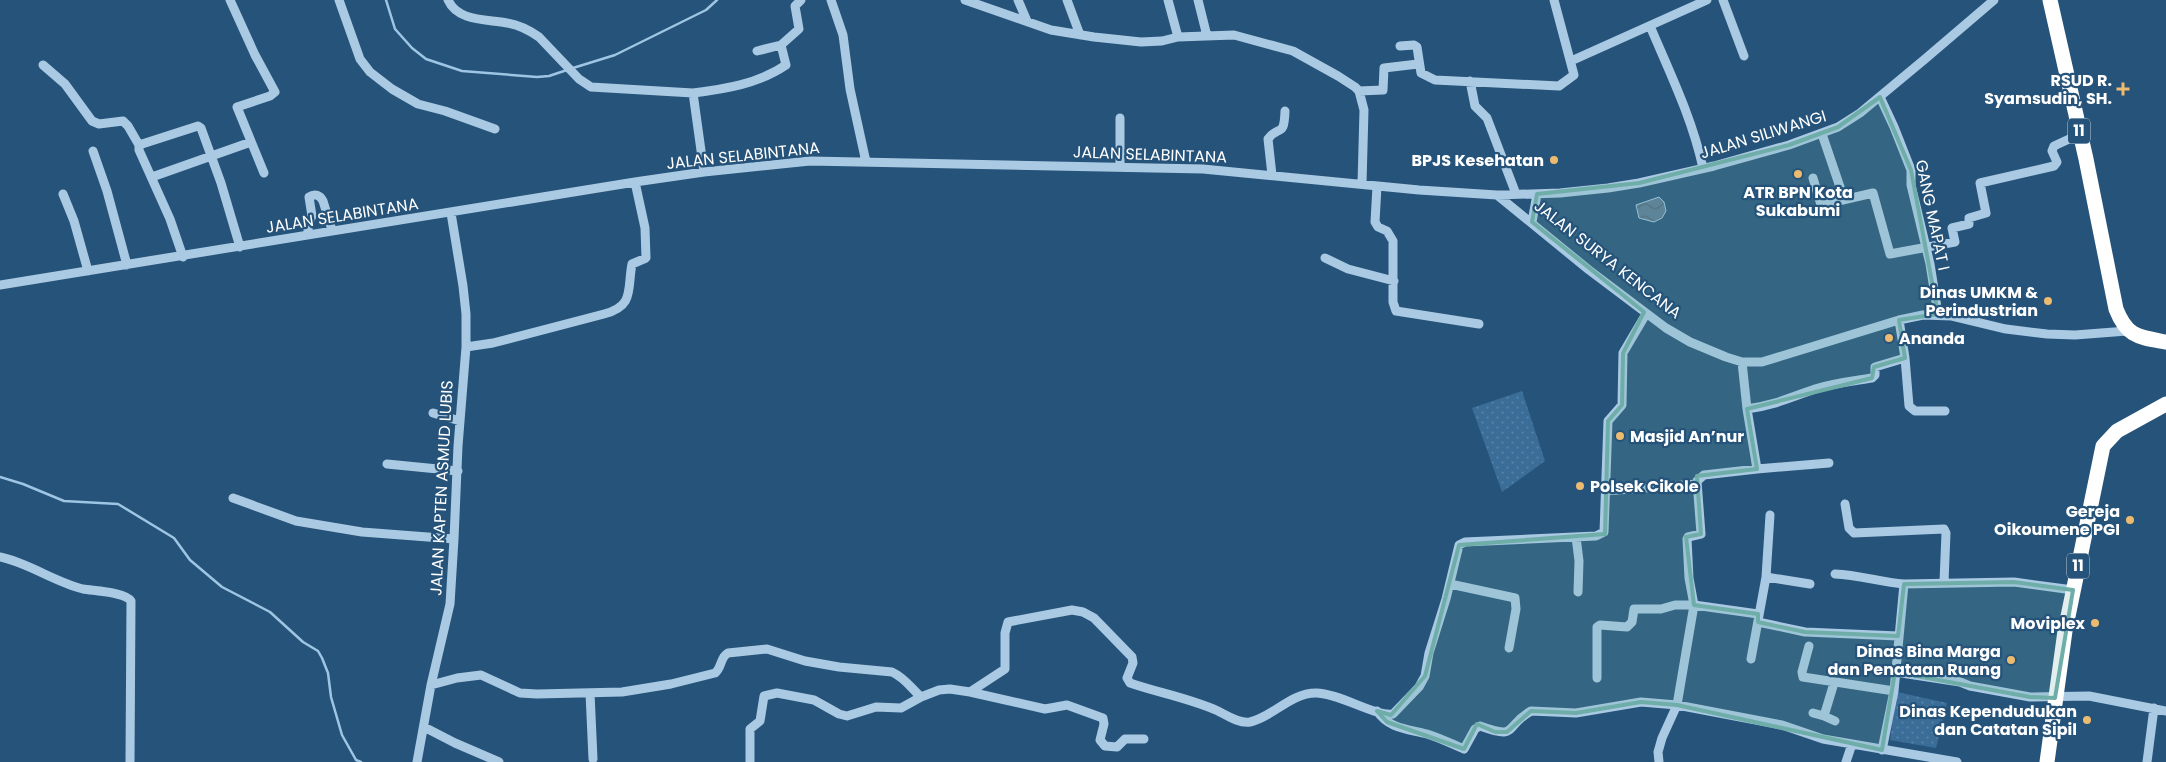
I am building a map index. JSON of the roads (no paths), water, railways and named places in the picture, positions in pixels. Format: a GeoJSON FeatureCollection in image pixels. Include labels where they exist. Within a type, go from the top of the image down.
{"type":"FeatureCollection","features":[{"type":"Feature","properties":{"kind":"highway","name":"11"},"geometry":{"type":"LineString","coordinates":[[2050,0],[2116,309],[2120,321],[2127,331]]}},
{"type":"Feature","properties":{"kind":"highway","name":"JALAN SURYA KENCANA"},"geometry":{"type":"LineString","coordinates":[[2127,331],[2137,336],[2166,342]]}},
{"type":"Feature","properties":{"kind":"highway","name":"11"},"geometry":{"type":"LineString","coordinates":[[2046,762],[2073,590],[2104,446],[2117,431],[2166,404]]}},
{"type":"Feature","properties":{"kind":"street"},"geometry":{"type":"LineString","coordinates":[[230,0],[255,55],[275,92],[270,96],[237,107],[264,173]]}},
{"type":"Feature","properties":{"kind":"street"},"geometry":{"type":"LineString","coordinates":[[339,0],[360,59],[370,72],[392,89],[418,104],[446,110],[495,129]]}},
{"type":"Feature","properties":{"kind":"street"},"geometry":{"type":"LineString","coordinates":[[448,0],[455,10],[476,20],[508,23],[532,32],[579,79],[590,87],[692,93],[733,88],[784,66],[781,45]]}},
{"type":"Feature","properties":{"kind":"street"},"geometry":{"type":"LineString","coordinates":[[757,51],[781,45],[799,29],[795,8],[802,0]]}},
{"type":"Feature","properties":{"kind":"street"},"geometry":{"type":"LineString","coordinates":[[831,0],[843,35],[850,89],[866,162]]}},
{"type":"Feature","properties":{"kind":"street"},"geometry":{"type":"LineString","coordinates":[[965,0],[1051,30],[1141,42],[1162,41],[1178,37],[1234,35],[1284,48],[1356,87],[1364,110],[1362,184]]}},
{"type":"Feature","properties":{"kind":"street"},"geometry":{"type":"LineString","coordinates":[[1018,0],[1027,21]]}},
{"type":"Feature","properties":{"kind":"street"},"geometry":{"type":"LineString","coordinates":[[1067,0],[1080,34]]}},
{"type":"Feature","properties":{"kind":"street"},"geometry":{"type":"LineString","coordinates":[[1168,0],[1178,37]]}},
{"type":"Feature","properties":{"kind":"street"},"geometry":{"type":"LineString","coordinates":[[1198,0],[1207,36]]}},
{"type":"Feature","properties":{"kind":"street"},"geometry":{"type":"LineString","coordinates":[[1400,46],[1416,46],[1421,73],[1429,79],[1558,86],[1574,77],[1554,0]]}},
{"type":"Feature","properties":{"kind":"street"},"geometry":{"type":"LineString","coordinates":[[1571,61],[1707,0]]}},
{"type":"Feature","properties":{"kind":"street"},"geometry":{"type":"LineString","coordinates":[[1723,0],[1744,56]]}},
{"type":"Feature","properties":{"kind":"street","name":"JALAN SILIWANGI"},"geometry":{"type":"LineString","coordinates":[[1497,195],[1560,193],[1608,188],[1703,168],[1822,134],[1838,127],[1880,97],[1983,4],[1994,0]]}},
{"type":"Feature","properties":{"kind":"street"},"geometry":{"type":"LineString","coordinates":[[1650,26],[1685,104],[1698,144],[1703,168]]}},
{"type":"Feature","properties":{"kind":"street"},"geometry":{"type":"LineString","coordinates":[[1358,91],[1382,90],[1384,68],[1418,64]]}},
{"type":"Feature","properties":{"kind":"street"},"geometry":{"type":"LineString","coordinates":[[43,65],[65,84],[92,121],[99,124],[123,121],[128,126],[139,145],[139,150],[170,219],[183,257]]}},
{"type":"Feature","properties":{"kind":"street"},"geometry":{"type":"LineString","coordinates":[[1470,81],[1475,106],[1479,112],[1485,115],[1491,126],[1516,194]]}},
{"type":"Feature","properties":{"kind":"street"},"geometry":{"type":"LineString","coordinates":[[692,93],[704,172]]}},
{"type":"Feature","properties":{"kind":"street","name":"GANG MAPAT I"},"geometry":{"type":"LineString","coordinates":[[1880,97],[1894,127],[1910,170],[1911,185],[1930,264],[1938,314]]}},
{"type":"Feature","properties":{"kind":"street"},"geometry":{"type":"LineString","coordinates":[[1272,176],[1268,140],[1273,134],[1282,130],[1284,111]]}},
{"type":"Feature","properties":{"kind":"street"},"geometry":{"type":"LineString","coordinates":[[1120,118],[1120,167]]}},
{"type":"Feature","properties":{"kind":"street"},"geometry":{"type":"LineString","coordinates":[[139,145],[199,126],[212,156],[240,247]]}},
{"type":"Feature","properties":{"kind":"street"},"geometry":{"type":"LineString","coordinates":[[1822,134],[1840,187]]}},
{"type":"Feature","properties":{"kind":"street"},"geometry":{"type":"LineString","coordinates":[[1813,178],[1821,205],[1874,193],[1889,253],[1955,242],[1952,228],[1969,224],[1969,218],[1986,213],[1980,183],[2054,166],[2057,161],[2052,151],[2054,146],[2080,134]]}},
{"type":"Feature","properties":{"kind":"street"},"geometry":{"type":"LineString","coordinates":[[152,177],[251,142]]}},
{"type":"Feature","properties":{"kind":"street"},"geometry":{"type":"LineString","coordinates":[[93,151],[107,191],[127,265]]}},
{"type":"Feature","properties":{"kind":"street","name":"JALAN SELABINTANA"},"geometry":{"type":"LineString","coordinates":[[0,286],[183,257],[332,230],[452,213],[635,182],[704,172],[810,161],[1204,169],[1377,186],[1497,195]]}},
{"type":"Feature","properties":{"kind":"street"},"geometry":{"type":"LineString","coordinates":[[466,348],[493,343],[604,314],[625,304],[630,288],[632,264],[646,258],[645,228],[635,182]]}},
{"type":"Feature","properties":{"kind":"street"},"geometry":{"type":"LineString","coordinates":[[1377,186],[1375,222],[1378,227],[1387,231],[1393,242],[1393,302],[1396,311],[1479,324]]}},
{"type":"Feature","properties":{"kind":"street"},"geometry":{"type":"LineString","coordinates":[[63,194],[74,221],[88,272]]}},
{"type":"Feature","properties":{"kind":"street"},"geometry":{"type":"LineString","coordinates":[[1532,222],[1537,194]]}},
{"type":"Feature","properties":{"kind":"street"},"geometry":{"type":"LineString","coordinates":[[308,235],[308,224],[312,216],[308,200],[309,197],[315,195],[321,197],[323,201],[332,230]]}},
{"type":"Feature","properties":{"kind":"street","name":"JALAN SURYA KENCANA"},"geometry":{"type":"LineString","coordinates":[[1497,195],[1646,314],[1690,342],[1742,362],[1762,362],[1899,320],[1938,314],[2006,329],[2047,334],[2075,335],[2127,331]]}},
{"type":"Feature","properties":{"kind":"street","name":"JALAN KAPTEN ASMUD LUBIS"},"geometry":{"type":"LineString","coordinates":[[417,762],[431,685],[450,604],[466,348],[463,286],[452,213]]}},
{"type":"Feature","properties":{"kind":"street"},"geometry":{"type":"LineString","coordinates":[[1325,258],[1348,269],[1394,281]]}},
{"type":"Feature","properties":{"kind":"street"},"geometry":{"type":"LineString","coordinates":[[970,692],[1005,669],[1005,633],[1008,622],[1078,610],[1094,618],[1132,657],[1133,662],[1127,678],[1130,683],[1208,707],[1245,722],[1254,721],[1302,695],[1314,693],[1339,697],[1377,711],[1393,714],[1422,682],[1450,584],[1457,549],[1461,543],[1596,536],[1604,532],[1608,422],[1622,405],[1624,353],[1646,314]]}},
{"type":"Feature","properties":{"kind":"street"},"geometry":{"type":"LineString","coordinates":[[1899,320],[1905,358],[1909,406],[1914,411],[1945,410]]}},
{"type":"Feature","properties":{"kind":"street"},"geometry":{"type":"LineString","coordinates":[[1747,408],[1783,402],[1814,390],[1861,378],[1872,378],[1875,375],[1875,368],[1905,358]]}},
{"type":"Feature","properties":{"kind":"street"},"geometry":{"type":"LineString","coordinates":[[1742,362],[1757,469]]}},
{"type":"Feature","properties":{"kind":"street"},"geometry":{"type":"LineString","coordinates":[[433,413],[460,421]]}},
{"type":"Feature","properties":{"kind":"street"},"geometry":{"type":"LineString","coordinates":[[387,464],[458,471]]}},
{"type":"Feature","properties":{"kind":"street"},"geometry":{"type":"LineString","coordinates":[[1659,762],[1658,752],[1662,738],[1677,704],[1694,605],[1689,578],[1686,540],[1688,537],[1701,534],[1697,484],[1700,477],[1757,469],[1830,464]]}},
{"type":"Feature","properties":{"kind":"street"},"geometry":{"type":"LineString","coordinates":[[1606,491],[1697,484]]}},
{"type":"Feature","properties":{"kind":"street"},"geometry":{"type":"LineString","coordinates":[[232,498],[296,521],[362,532],[454,539]]}},
{"type":"Feature","properties":{"kind":"street"},"geometry":{"type":"LineString","coordinates":[[1845,504],[1849,528],[1854,533],[1944,529],[1946,534],[1944,582]]}},
{"type":"Feature","properties":{"kind":"street"},"geometry":{"type":"LineString","coordinates":[[1751,659],[1766,577],[1770,515]]}},
{"type":"Feature","properties":{"kind":"street"},"geometry":{"type":"LineString","coordinates":[[1576,537],[1579,561],[1578,592]]}},
{"type":"Feature","properties":{"kind":"street"},"geometry":{"type":"LineString","coordinates":[[0,557],[13,560],[81,588],[124,596],[131,601],[130,762]]}},
{"type":"Feature","properties":{"kind":"street"},"geometry":{"type":"LineString","coordinates":[[1835,574],[1859,575],[1874,581],[1904,584],[2014,582],[2073,590]]}},
{"type":"Feature","properties":{"kind":"street"},"geometry":{"type":"LineString","coordinates":[[1766,577],[1810,584]]}},
{"type":"Feature","properties":{"kind":"street"},"geometry":{"type":"LineString","coordinates":[[1450,584],[1515,598],[1516,609],[1509,648]]}},
{"type":"Feature","properties":{"kind":"street"},"geometry":{"type":"LineString","coordinates":[[1882,750],[1894,691],[1904,584]]}},
{"type":"Feature","properties":{"kind":"street"},"geometry":{"type":"LineString","coordinates":[[1598,678],[1598,626],[1627,626],[1632,622],[1635,609],[1661,609],[1676,605],[1694,605],[1758,618],[1805,632],[1898,636]]}},
{"type":"Feature","properties":{"kind":"street"},"geometry":{"type":"LineString","coordinates":[[1809,646],[1801,675],[1834,683],[1894,691]]}},
{"type":"Feature","properties":{"kind":"street"},"geometry":{"type":"LineString","coordinates":[[431,685],[457,678],[480,675],[520,693],[637,691],[715,673],[719,669],[724,656],[728,653],[767,649],[805,661],[839,668],[892,672],[908,683],[921,697]]}},
{"type":"Feature","properties":{"kind":"street"},"geometry":{"type":"LineString","coordinates":[[1895,672],[1960,682],[1970,686],[2030,697],[2089,696],[2166,711]]}},
{"type":"Feature","properties":{"kind":"street"},"geometry":{"type":"LineString","coordinates":[[1824,716],[1834,683]]}},
{"type":"Feature","properties":{"kind":"street"},"geometry":{"type":"LineString","coordinates":[[750,762],[750,729],[760,721],[762,701],[766,694],[777,693],[814,700],[839,714],[847,716],[876,707],[901,708],[921,697],[946,689],[970,692],[1045,708],[1067,705],[1103,718],[1104,724],[1100,740],[1105,746],[1117,747],[1125,740],[1144,739]]}},
{"type":"Feature","properties":{"kind":"street"},"geometry":{"type":"LineString","coordinates":[[590,693],[593,760]]}},
{"type":"Feature","properties":{"kind":"street"},"geometry":{"type":"LineString","coordinates":[[1377,711],[1387,722],[1464,749],[1475,729],[1480,726],[1495,732],[1507,732],[1531,711],[1576,713],[1642,702],[1677,704],[1782,725],[1823,738],[1957,762]]}},
{"type":"Feature","properties":{"kind":"street"},"geometry":{"type":"LineString","coordinates":[[2147,762],[2154,708]]}},
{"type":"Feature","properties":{"kind":"street"},"geometry":{"type":"LineString","coordinates":[[1813,713],[1835,721]]}},
{"type":"Feature","properties":{"kind":"street"},"geometry":{"type":"LineString","coordinates":[[424,727],[499,762]]}},
{"type":"Feature","properties":{"kind":"street"},"geometry":{"type":"LineString","coordinates":[[1846,762],[1852,744]]}},
{"type":"Feature","properties":{"kind":"water"},"geometry":{"type":"Polygon","coordinates":[[[1659,197],[1664,202],[1666,211],[1662,218],[1654,222],[1639,218],[1636,205],[1659,197]]]}},
{"type":"Feature","properties":{"kind":"waterway"},"geometry":{"type":"LineString","coordinates":[[386,0],[395,29],[412,48],[426,59],[462,71],[537,77],[549,76],[567,70]]}},
{"type":"Feature","properties":{"kind":"waterway"},"geometry":{"type":"LineString","coordinates":[[573,68],[615,55],[706,10],[717,0]]}},
{"type":"Feature","properties":{"kind":"waterway"},"geometry":{"type":"LineString","coordinates":[[0,477],[23,484],[64,501],[118,504],[174,538],[190,560],[222,587],[270,612],[303,642],[318,651],[328,673],[331,697],[342,735],[356,760],[361,762]]}},
{"type":"Feature","properties":{"kind":"place","name":"RSUD R. Syamsudin, SH."},"geometry":{"type":"Point","coordinates":[2123,89]}},
{"type":"Feature","properties":{"kind":"place","name":"BPJS Kesehatan"},"geometry":{"type":"Point","coordinates":[1554,160]}},
{"type":"Feature","properties":{"kind":"place","name":"ATR BPN Kota Sukabumi"},"geometry":{"type":"Point","coordinates":[1798,174]}},
{"type":"Feature","properties":{"kind":"place","name":"Dinas UMKM & Perindustrian"},"geometry":{"type":"Point","coordinates":[2048,301]}},
{"type":"Feature","properties":{"kind":"place","name":"Ananda"},"geometry":{"type":"Point","coordinates":[1889,338]}},
{"type":"Feature","properties":{"kind":"place","name":"Masjid An’nur"},"geometry":{"type":"Point","coordinates":[1620,436]}},
{"type":"Feature","properties":{"kind":"place","name":"Polsek Cikole"},"geometry":{"type":"Point","coordinates":[1580,486]}},
{"type":"Feature","properties":{"kind":"place","name":"Gereja Oikoumene PGI"},"geometry":{"type":"Point","coordinates":[2130,520]}},
{"type":"Feature","properties":{"kind":"place","name":"Moviplex"},"geometry":{"type":"Point","coordinates":[2095,623]}},
{"type":"Feature","properties":{"kind":"place","name":"Dinas Bina Marga dan Penataan Ruang"},"geometry":{"type":"Point","coordinates":[2011,660]}},
{"type":"Feature","properties":{"kind":"place","name":"Dinas Kependudukan dan Catatan Sipil"},"geometry":{"type":"Point","coordinates":[2087,720]}}]}
